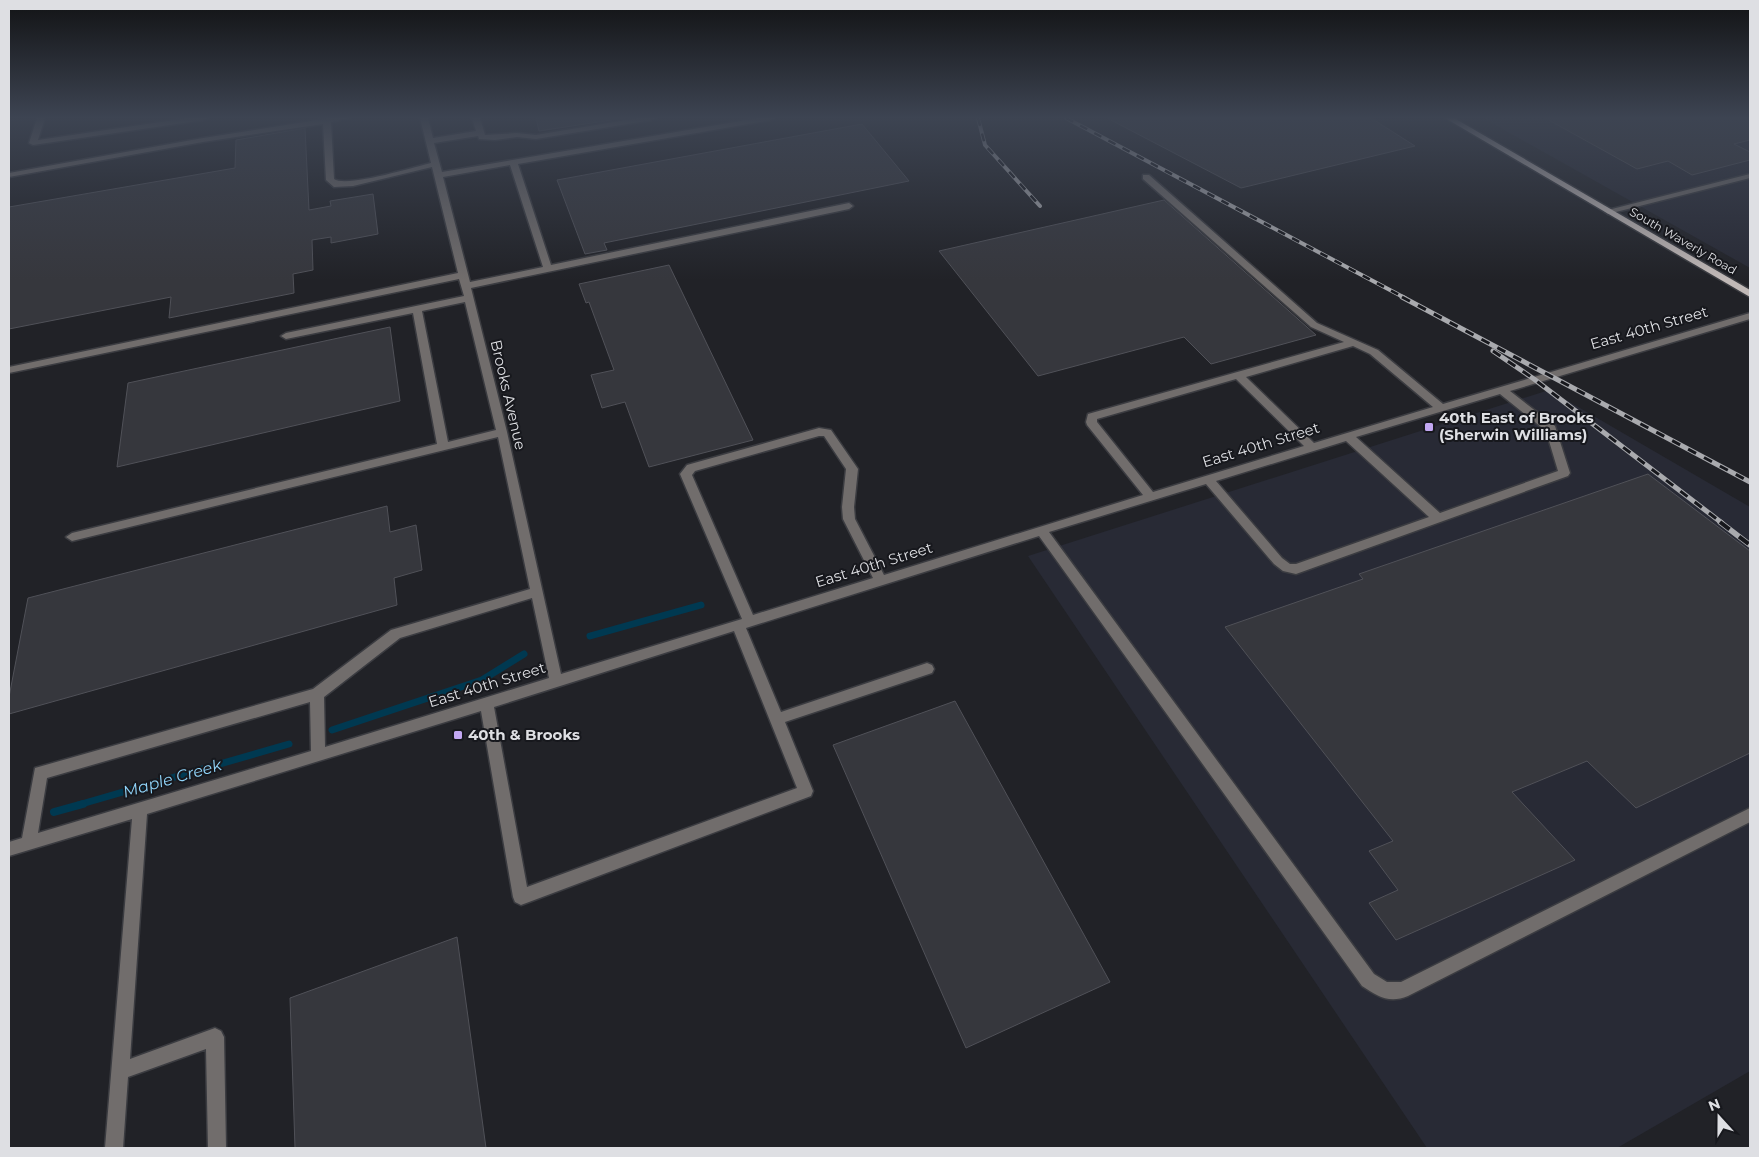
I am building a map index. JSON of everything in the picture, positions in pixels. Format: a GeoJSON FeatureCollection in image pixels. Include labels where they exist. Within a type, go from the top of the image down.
{"type":"FeatureCollection","features":[{"type":"Feature","properties":{"kind":"main road","name":"South Waverly Road"},"geometry":{"type":"LineString","coordinates":[[1541,172],[1750,294]]}},
{"type":"Feature","properties":{"kind":"street"},"geometry":{"type":"LineString","coordinates":[[9,175],[26,172]]}},
{"type":"Feature","properties":{"kind":"street"},"geometry":{"type":"LineString","coordinates":[[330,172],[330,180],[337,185],[425,172]]}},
{"type":"Feature","properties":{"kind":"street","name":"Brooks Avenue"},"geometry":{"type":"LineString","coordinates":[[437,172],[502,432],[535,592],[556,680]]}},
{"type":"Feature","properties":{"kind":"street"},"geometry":{"type":"LineString","coordinates":[[516,172],[548,269]]}},
{"type":"Feature","properties":{"kind":"street"},"geometry":{"type":"LineString","coordinates":[[1608,211],[1750,176]]}},
{"type":"Feature","properties":{"kind":"street"},"geometry":{"type":"LineString","coordinates":[[1146,177],[1314,325],[1374,352],[1441,408]]}},
{"type":"Feature","properties":{"kind":"street"},"geometry":{"type":"LineString","coordinates":[[466,286],[848,206]]}},
{"type":"Feature","properties":{"kind":"street"},"geometry":{"type":"LineString","coordinates":[[9,370],[463,275]]}},
{"type":"Feature","properties":{"kind":"street"},"geometry":{"type":"LineString","coordinates":[[286,336],[469,298]]}},
{"type":"Feature","properties":{"kind":"street"},"geometry":{"type":"LineString","coordinates":[[417,309],[443,446]]}},
{"type":"Feature","properties":{"kind":"street","name":"East 40th Street"},"geometry":{"type":"LineString","coordinates":[[9,849],[1150,496],[1501,389],[1750,316]]}},
{"type":"Feature","properties":{"kind":"street"},"geometry":{"type":"LineString","coordinates":[[1150,496],[1091,422],[1092,417],[1353,343]]}},
{"type":"Feature","properties":{"kind":"street"},"geometry":{"type":"LineString","coordinates":[[1238,375],[1312,447]]}},
{"type":"Feature","properties":{"kind":"street"},"geometry":{"type":"LineString","coordinates":[[1208,479],[1278,561],[1286,568],[1296,569],[1564,473],[1551,429],[1501,389]]}},
{"type":"Feature","properties":{"kind":"street"},"geometry":{"type":"LineString","coordinates":[[72,537],[502,432]]}},
{"type":"Feature","properties":{"kind":"street"},"geometry":{"type":"LineString","coordinates":[[486,702],[521,897],[806,790],[777,719],[744,623],[686,474],[691,468],[819,432],[827,433],[852,469],[848,507],[849,519],[880,580]]}},
{"type":"Feature","properties":{"kind":"street"},"geometry":{"type":"LineString","coordinates":[[1348,436],[1439,519]]}},
{"type":"Feature","properties":{"kind":"street"},"geometry":{"type":"LineString","coordinates":[[1040,530],[1368,980],[1385,991],[1402,990],[1750,815]]}},
{"type":"Feature","properties":{"kind":"street"},"geometry":{"type":"LineString","coordinates":[[28,843],[40,773],[317,694],[396,634],[535,592]]}},
{"type":"Feature","properties":{"kind":"street"},"geometry":{"type":"LineString","coordinates":[[777,719],[928,669]]}},
{"type":"Feature","properties":{"kind":"street"},"geometry":{"type":"LineString","coordinates":[[317,694],[318,754]]}},
{"type":"Feature","properties":{"kind":"street"},"geometry":{"type":"LineString","coordinates":[[114,1148],[140,809]]}},
{"type":"Feature","properties":{"kind":"street"},"geometry":{"type":"LineString","coordinates":[[120,1071],[215,1037],[217,1148]]}},
{"type":"Feature","properties":{"kind":"shaded area"},"geometry":{"type":"Polygon","coordinates":[[[1579,172],[1750,172],[1750,268],[1579,172]]]}},
{"type":"Feature","properties":{"kind":"shaded area"},"geometry":{"type":"Polygon","coordinates":[[[1549,390],[1750,507],[1750,1071],[1617,1148],[1427,1148],[1028,556],[1549,390]]]}},
{"type":"Feature","properties":{"kind":"building"},"geometry":{"type":"Polygon","coordinates":[[[212,172],[307,172],[309,210],[331,206],[330,201],[373,194],[378,234],[331,243],[331,237],[312,240],[313,270],[293,274],[294,293],[169,318],[171,297],[9,329],[9,207],[212,172]]]}},
{"type":"Feature","properties":{"kind":"building"},"geometry":{"type":"Polygon","coordinates":[[[601,172],[902,172],[909,181],[604,243],[607,250],[585,254],[557,180],[601,172]]]}},
{"type":"Feature","properties":{"kind":"building"},"geometry":{"type":"Polygon","coordinates":[[[1210,172],[1307,172],[1241,188],[1210,172]]]}},
{"type":"Feature","properties":{"kind":"building"},"geometry":{"type":"Polygon","coordinates":[[[1687,172],[1704,172],[1692,175],[1687,172]]]}},
{"type":"Feature","properties":{"kind":"building"},"geometry":{"type":"Polygon","coordinates":[[[1164,200],[1316,335],[1211,364],[1184,337],[1038,376],[939,251],[1164,200]]]}},
{"type":"Feature","properties":{"kind":"building"},"geometry":{"type":"Polygon","coordinates":[[[669,265],[753,440],[649,467],[625,402],[602,408],[591,375],[614,370],[589,302],[586,303],[579,284],[669,265]]]}},
{"type":"Feature","properties":{"kind":"building"},"geometry":{"type":"Polygon","coordinates":[[[390,327],[400,401],[117,467],[128,383],[390,327]]]}},
{"type":"Feature","properties":{"kind":"building"},"geometry":{"type":"Polygon","coordinates":[[[1648,474],[1750,551],[1750,753],[1636,808],[1587,761],[1512,792],[1575,860],[1396,940],[1369,903],[1398,890],[1369,851],[1393,841],[1225,627],[1363,579],[1359,574],[1648,474]]]}},
{"type":"Feature","properties":{"kind":"building"},"geometry":{"type":"Polygon","coordinates":[[[387,506],[390,532],[416,525],[422,570],[394,578],[397,605],[9,714],[9,697],[28,598],[387,506]]]}},
{"type":"Feature","properties":{"kind":"building"},"geometry":{"type":"Polygon","coordinates":[[[955,701],[1110,982],[966,1048],[833,745],[955,701]]]}},
{"type":"Feature","properties":{"kind":"building"},"geometry":{"type":"Polygon","coordinates":[[[457,937],[486,1148],[295,1148],[290,998],[457,937]]]}},
{"type":"Feature","properties":{"kind":"waterway","name":"Maple Creek"},"geometry":{"type":"LineString","coordinates":[[590,636],[701,605]]}},
{"type":"Feature","properties":{"kind":"waterway","name":"Maple Creek"},"geometry":{"type":"LineString","coordinates":[[332,730],[482,680],[524,654]]}},
{"type":"Feature","properties":{"kind":"waterway","name":"Maple Creek"},"geometry":{"type":"LineString","coordinates":[[78,805],[289,744]]}},
{"type":"Feature","properties":{"kind":"waterway","name":"Maple Creek"},"geometry":{"type":"LineString","coordinates":[[54,812],[83,804]]}},
{"type":"Feature","properties":{"kind":"railway"},"geometry":{"type":"LineString","coordinates":[[1009,172],[1040,206]]}},
{"type":"Feature","properties":{"kind":"railway"},"geometry":{"type":"LineString","coordinates":[[1168,172],[1405,298]]}},
{"type":"Feature","properties":{"kind":"railway"},"geometry":{"type":"LineString","coordinates":[[1402,297],[1750,482]]}},
{"type":"Feature","properties":{"kind":"railway"},"geometry":{"type":"LineString","coordinates":[[1493,351],[1534,379],[1722,523]]}},
{"type":"Feature","properties":{"kind":"railway"},"geometry":{"type":"LineString","coordinates":[[1720,522],[1750,545]]}},
{"type":"Feature","properties":{"kind":"place","name":"40th East of Brooks (Sherwin Williams)"},"geometry":{"type":"Point","coordinates":[1429,427]}},
{"type":"Feature","properties":{"kind":"place","name":"40th & Brooks"},"geometry":{"type":"Point","coordinates":[458,735]}}]}
